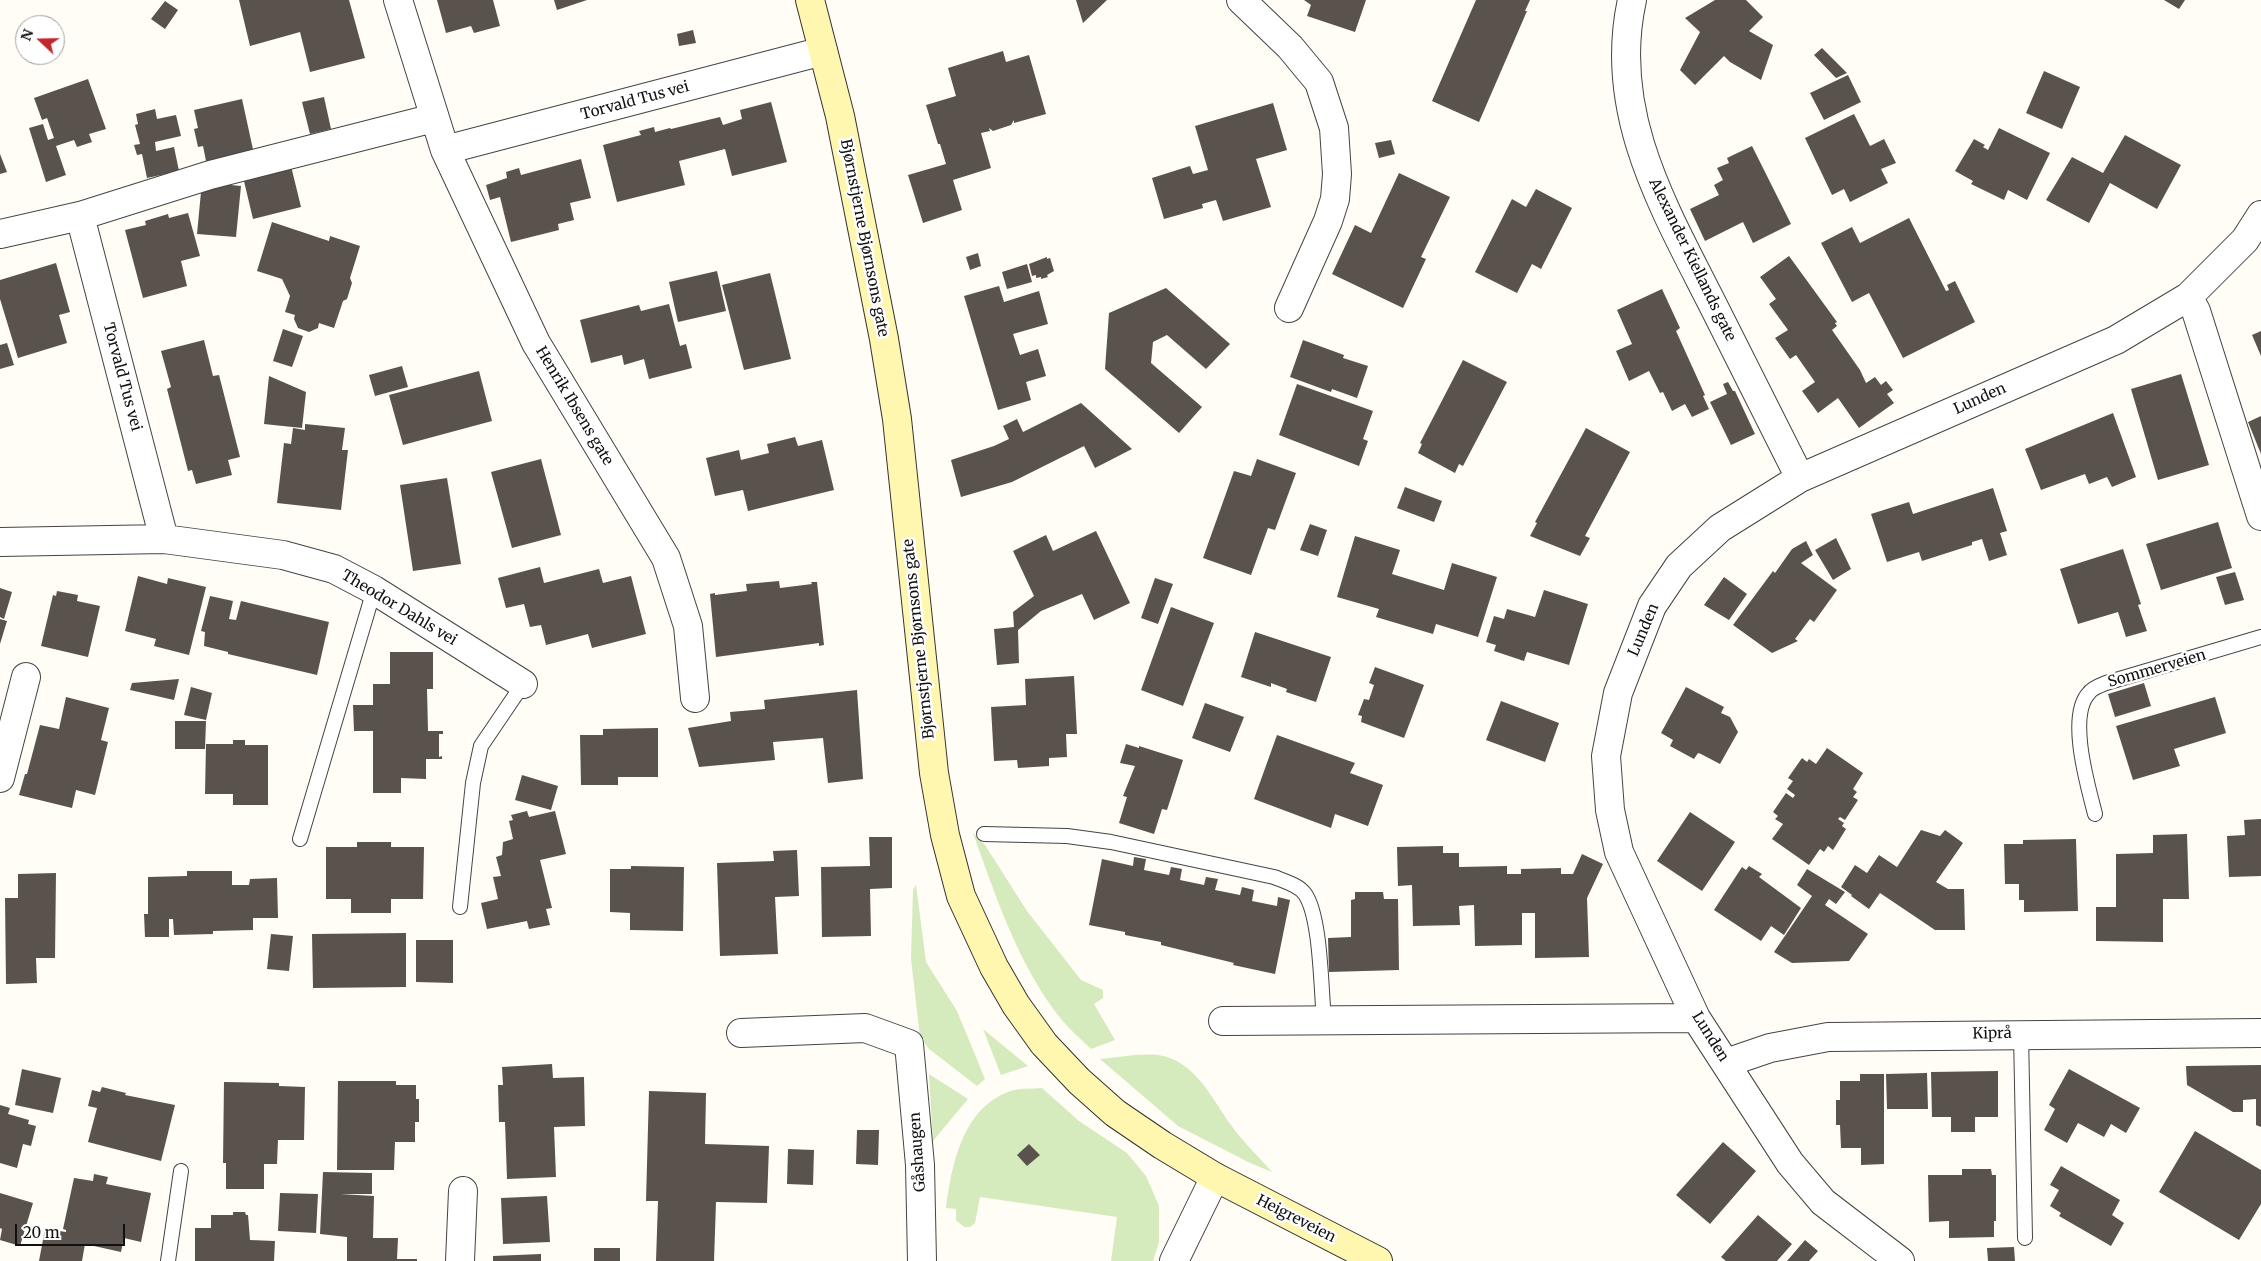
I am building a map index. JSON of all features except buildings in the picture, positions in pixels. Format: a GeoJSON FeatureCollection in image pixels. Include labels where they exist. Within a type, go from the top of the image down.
{"type":"FeatureCollection","features":[{"type":"Feature","properties":{"kind":"main road","name":"Bjørnstjerne Bjørnsons gate"},"geometry":{"type":"LineString","coordinates":[[810,0],[840,116],[884,339],[897,419],[934,773],[945,835],[962,896],[994,967],[1044,1044],[1079,1081],[1115,1113],[1162,1145],[1215,1177]]}},
{"type":"Feature","properties":{"kind":"main road","name":"Heigreveien"},"geometry":{"type":"LineString","coordinates":[[1215,1177],[1378,1261]]}},
{"type":"Feature","properties":{"kind":"street","name":"Henrik Ibsens gate"},"geometry":{"type":"LineString","coordinates":[[398,0],[434,118],[446,150],[536,344],[666,558],[688,626],[695,698]]}},
{"type":"Feature","properties":{"kind":"street"},"geometry":{"type":"LineString","coordinates":[[1242,0],[1290,46],[1319,82],[1334,128],[1337,174],[1335,199],[1328,221],[1289,308]]}},
{"type":"Feature","properties":{"kind":"street","name":"Alexander Kiellands gate"},"geometry":{"type":"LineString","coordinates":[[1632,0],[1627,22],[1626,80],[1634,131],[1661,202],[1800,478]]}},
{"type":"Feature","properties":{"kind":"street","name":"Torvald Tus vei"},"geometry":{"type":"LineString","coordinates":[[446,150],[823,51]]}},
{"type":"Feature","properties":{"kind":"street"},"geometry":{"type":"LineString","coordinates":[[0,234],[80,216],[210,175],[434,118]]}},
{"type":"Feature","properties":{"kind":"street","name":"Lunden"},"geometry":{"type":"LineString","coordinates":[[1900,1261],[1823,1202],[1790,1163],[1696,1018],[1619,852],[1610,810],[1606,756],[1618,694],[1652,606],[1679,566],[1720,528],[1800,478],[2116,340],[2188,297],[2245,240],[2261,215]]}},
{"type":"Feature","properties":{"kind":"street","name":"Torvald Tus vei"},"geometry":{"type":"LineString","coordinates":[[80,216],[164,538]]}},
{"type":"Feature","properties":{"kind":"street"},"geometry":{"type":"LineString","coordinates":[[2188,297],[2196,312],[2261,516]]}},
{"type":"Feature","properties":{"kind":"street","name":"Theodor Dahls vei"},"geometry":{"type":"LineString","coordinates":[[0,542],[164,538],[283,555],[334,570],[374,590],[523,684]]}},
{"type":"Feature","properties":{"kind":"street"},"geometry":{"type":"LineString","coordinates":[[0,778],[26,677]]}},
{"type":"Feature","properties":{"kind":"street"},"geometry":{"type":"LineString","coordinates":[[1223,1021],[1696,1018]]}},
{"type":"Feature","properties":{"kind":"street","name":"Gåshaugen"},"geometry":{"type":"LineString","coordinates":[[741,1033],[865,1028],[909,1044],[920,1165],[922,1261]]}},
{"type":"Feature","properties":{"kind":"street","name":"Kiprå"},"geometry":{"type":"LineString","coordinates":[[1726,1063],[1770,1048],[1828,1037],[2261,1033]]}},
{"type":"Feature","properties":{"kind":"street"},"geometry":{"type":"LineString","coordinates":[[1174,1261],[1215,1177]]}},
{"type":"Feature","properties":{"kind":"street"},"geometry":{"type":"LineString","coordinates":[[460,1261],[463,1191]]}},
{"type":"Feature","properties":{"kind":"lane"},"geometry":{"type":"LineString","coordinates":[[300,839],[374,590]]}},
{"type":"Feature","properties":{"kind":"lane","name":"Sommerveien"},"geometry":{"type":"LineString","coordinates":[[2095,814],[2078,733],[2080,710],[2089,692],[2106,683],[2261,636]]}},
{"type":"Feature","properties":{"kind":"lane","name":"Theodor Dahls vei"},"geometry":{"type":"LineString","coordinates":[[460,906],[473,783],[481,746],[523,684]]}},
{"type":"Feature","properties":{"kind":"lane"},"geometry":{"type":"LineString","coordinates":[[984,834],[1068,836],[1111,842],[1274,877],[1291,884],[1304,892],[1312,908],[1318,944],[1324,1020]]}},
{"type":"Feature","properties":{"kind":"lane"},"geometry":{"type":"LineString","coordinates":[[2021,1034],[2025,1238]]}},
{"type":"Feature","properties":{"kind":"lane"},"geometry":{"type":"LineString","coordinates":[[168,1261],[181,1171]]}},
{"type":"Feature","properties":{"kind":"green space"},"geometry":{"type":"Polygon","coordinates":[[[973,833],[985,845],[1027,911],[1081,980],[1103,990],[1103,998],[1094,1004],[1115,1040],[1091,1049],[1064,1023],[1046,998],[1032,976],[1009,930],[973,833]]]}},
{"type":"Feature","properties":{"kind":"green space"},"geometry":{"type":"Polygon","coordinates":[[[916,885],[926,962],[957,1011],[985,1079],[977,1086],[929,1049],[920,1037],[911,959],[913,890],[916,885]]]}},
{"type":"Feature","properties":{"kind":"green space"},"geometry":{"type":"Polygon","coordinates":[[[983,1029],[1028,1066],[1001,1075],[983,1029]]]}},
{"type":"Feature","properties":{"kind":"green space"},"geometry":{"type":"Polygon","coordinates":[[[1155,1055],[1171,1058],[1192,1072],[1236,1131],[1272,1172],[1250,1163],[1178,1126],[1100,1059],[1155,1055]]]}},
{"type":"Feature","properties":{"kind":"green space"},"geometry":{"type":"Polygon","coordinates":[[[929,1074],[968,1099],[933,1141],[929,1074]]]}},
{"type":"Feature","properties":{"kind":"green space"},"geometry":{"type":"Polygon","coordinates":[[[1042,1088],[1079,1121],[1127,1153],[1146,1176],[1159,1206],[1159,1242],[1153,1261],[1111,1261],[1117,1217],[980,1197],[975,1223],[970,1227],[964,1227],[956,1220],[956,1209],[946,1208],[952,1173],[963,1138],[983,1108],[997,1098],[1014,1090],[1042,1088]]]}}]}
